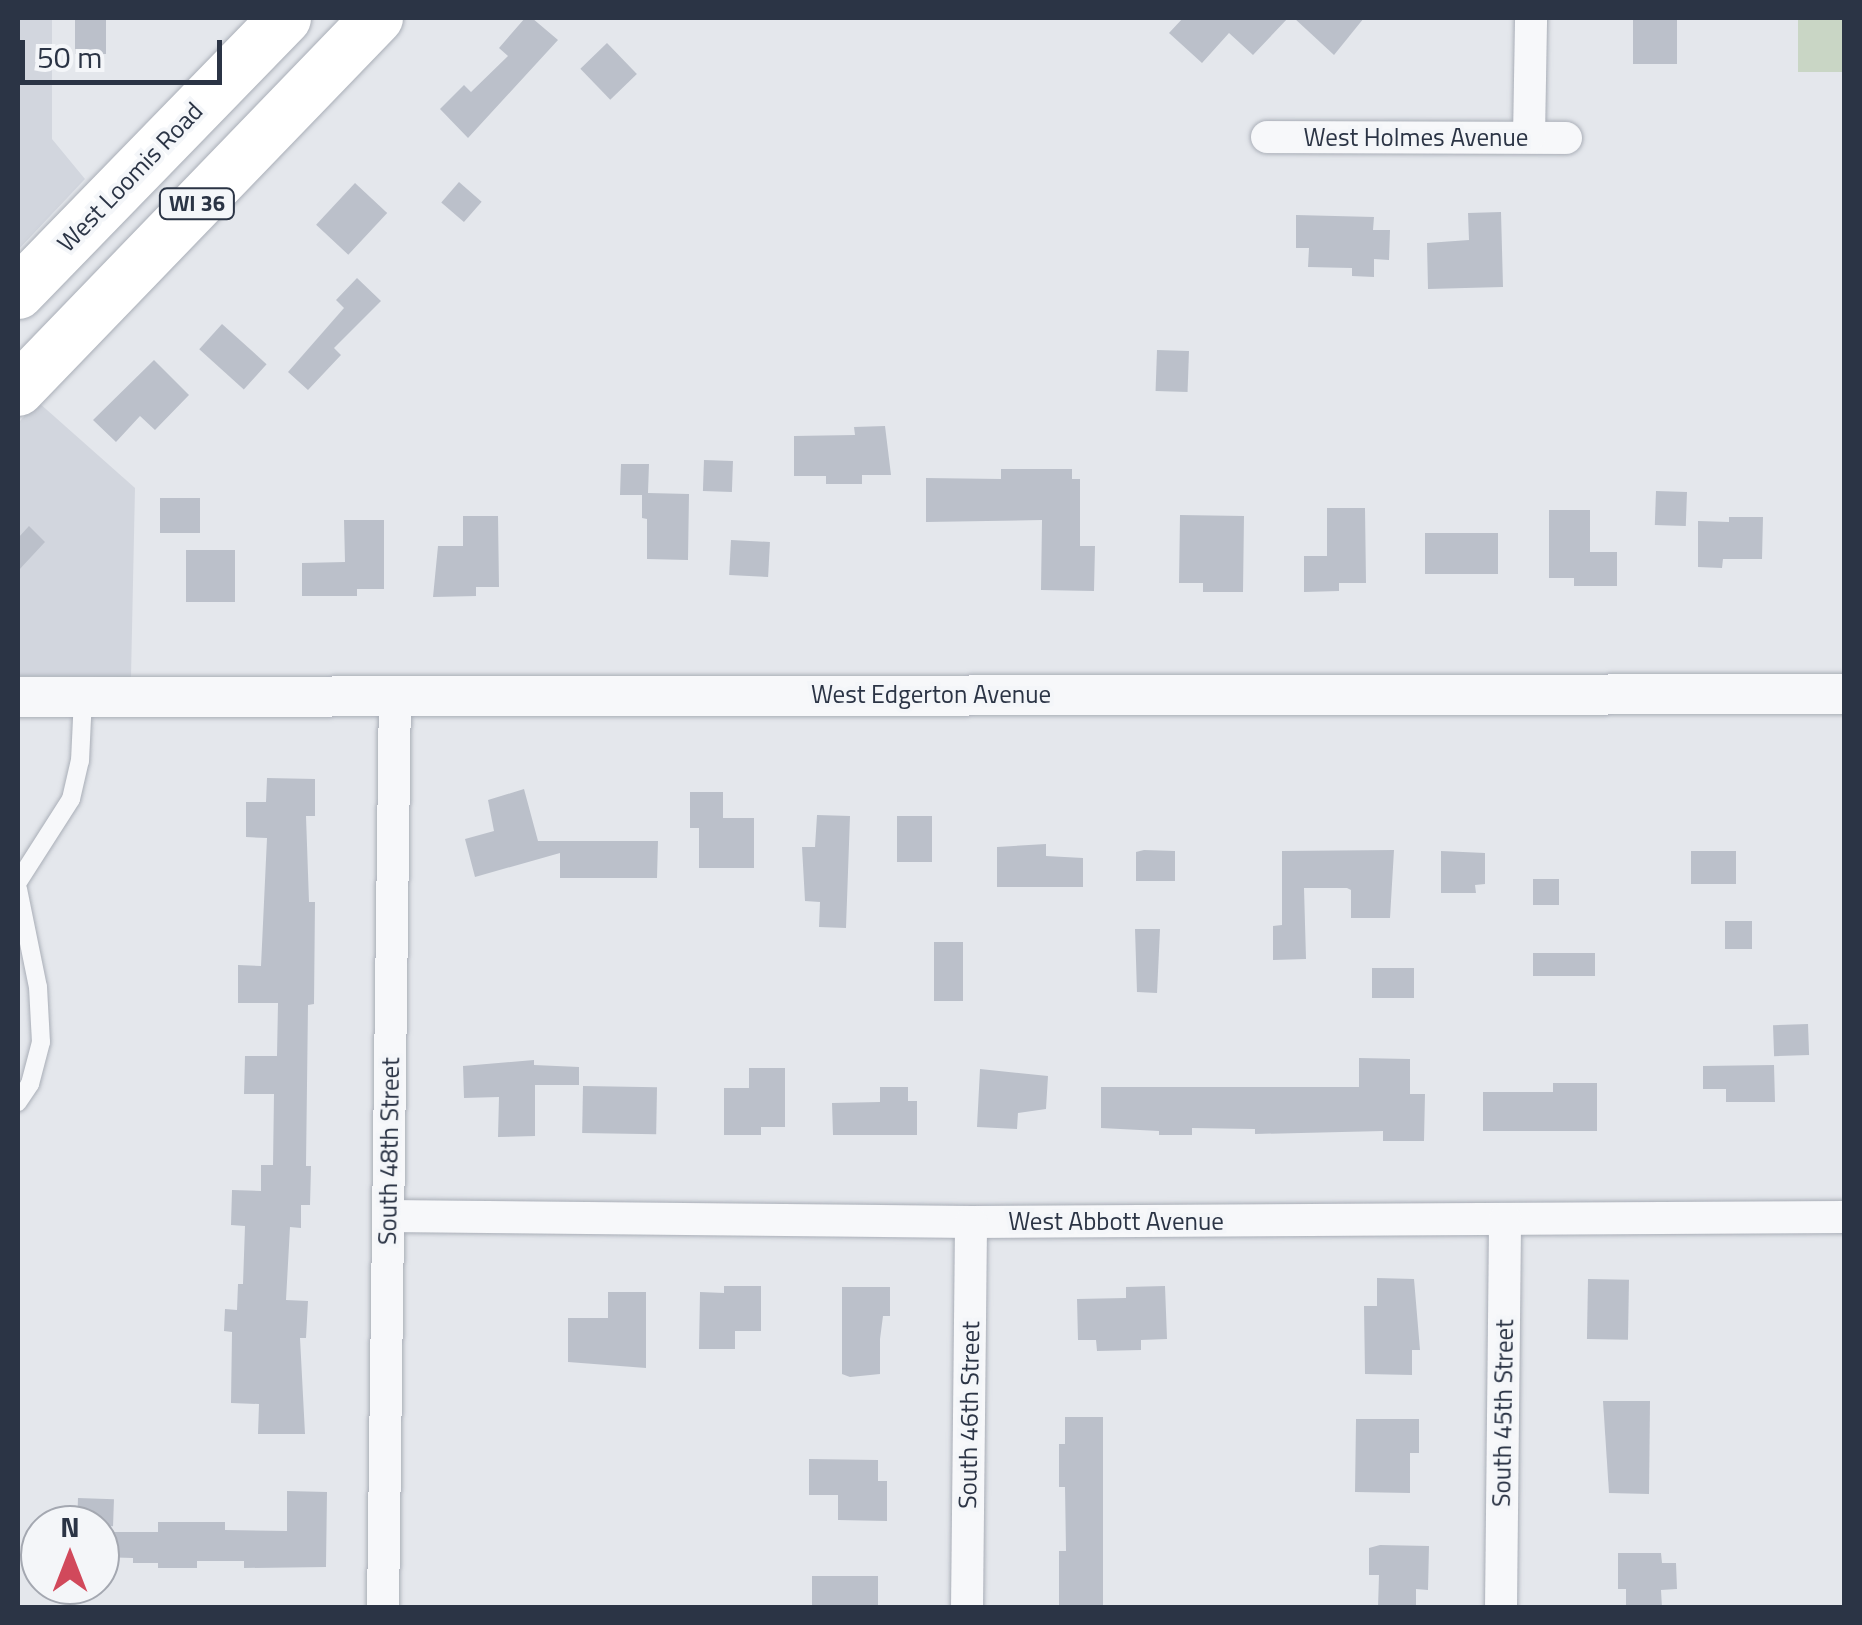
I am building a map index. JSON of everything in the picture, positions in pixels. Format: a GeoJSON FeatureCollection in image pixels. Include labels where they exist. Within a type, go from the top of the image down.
{"type":"FeatureCollection","features":[{"type":"Feature","properties":{"kind":"main road","name":"West Loomis Road"},"geometry":{"type":"LineString","coordinates":[[18,292],[285,18]]}},
{"type":"Feature","properties":{"kind":"main road","name":"WI 36"},"geometry":{"type":"LineString","coordinates":[[18,390],[347,27]]}},
{"type":"Feature","properties":{"kind":"street"},"geometry":{"type":"LineString","coordinates":[[1529,137],[1531,18]]}},
{"type":"Feature","properties":{"kind":"street","name":"West Holmes Avenue"},"geometry":{"type":"LineString","coordinates":[[1267,137],[1566,138]]}},
{"type":"Feature","properties":{"kind":"street","name":"West Edgerton Avenue"},"geometry":{"type":"LineString","coordinates":[[18,696],[1844,694]]}},
{"type":"Feature","properties":{"kind":"street","name":"South 48th Street"},"geometry":{"type":"LineString","coordinates":[[383,1608],[395,695]]}},
{"type":"Feature","properties":{"kind":"street","name":"West Abbott Avenue"},"geometry":{"type":"LineString","coordinates":[[388,1216],[971,1222],[1844,1217]]}},
{"type":"Feature","properties":{"kind":"street","name":"South 45th Street"},"geometry":{"type":"LineString","coordinates":[[1502,1608],[1505,1219]]}},
{"type":"Feature","properties":{"kind":"street","name":"South 46th Street"},"geometry":{"type":"LineString","coordinates":[[967,1608],[971,1222]]}},
{"type":"Feature","properties":{"kind":"lane"},"geometry":{"type":"LineString","coordinates":[[18,1102],[30,1084],[41,1042],[38,987],[18,885],[71,799],[80,761],[83,697]]}},
{"type":"Feature","properties":{"kind":"shaded area"},"geometry":{"type":"Polygon","coordinates":[[[18,18],[52,18],[52,139],[85,179],[18,250],[18,18]]]}},
{"type":"Feature","properties":{"kind":"shaded area"},"geometry":{"type":"Polygon","coordinates":[[[38,402],[135,488],[131,677],[18,676],[18,423],[38,402]]]}},
{"type":"Feature","properties":{"kind":"green space"},"geometry":{"type":"Polygon","coordinates":[[[1798,18],[1844,18],[1844,72],[1798,72],[1798,18]]]}},
{"type":"Feature","properties":{"kind":"building"},"geometry":{"type":"Polygon","coordinates":[[[75,18],[106,18],[106,54],[75,54],[75,18]]]}},
{"type":"Feature","properties":{"kind":"building"},"geometry":{"type":"Polygon","coordinates":[[[525,18],[532,18],[558,40],[468,138],[440,109],[464,85],[471,92],[508,56],[499,48],[525,18]]]}},
{"type":"Feature","properties":{"kind":"building"},"geometry":{"type":"Polygon","coordinates":[[[1183,18],[1288,18],[1253,55],[1229,33],[1202,63],[1169,33],[1183,18]]]}},
{"type":"Feature","properties":{"kind":"building"},"geometry":{"type":"Polygon","coordinates":[[[1294,18],[1364,18],[1334,55],[1294,18]]]}},
{"type":"Feature","properties":{"kind":"building"},"geometry":{"type":"Polygon","coordinates":[[[1633,18],[1677,18],[1677,64],[1633,64],[1633,18]]]}},
{"type":"Feature","properties":{"kind":"building"},"geometry":{"type":"Polygon","coordinates":[[[607,43],[637,74],[610,100],[580,69],[607,43]]]}},
{"type":"Feature","properties":{"kind":"building"},"geometry":{"type":"Polygon","coordinates":[[[459,182],[482,202],[464,222],[441,202],[459,182]]]}},
{"type":"Feature","properties":{"kind":"building"},"geometry":{"type":"Polygon","coordinates":[[[355,183],[387,213],[348,255],[316,225],[355,183]]]}},
{"type":"Feature","properties":{"kind":"building"},"geometry":{"type":"Polygon","coordinates":[[[1501,212],[1503,287],[1428,289],[1427,243],[1469,240],[1468,213],[1501,212]]]}},
{"type":"Feature","properties":{"kind":"building"},"geometry":{"type":"Polygon","coordinates":[[[1296,215],[1374,217],[1373,230],[1390,230],[1389,260],[1374,259],[1374,277],[1352,276],[1352,268],[1308,267],[1309,248],[1296,248],[1296,215]]]}},
{"type":"Feature","properties":{"kind":"building"},"geometry":{"type":"Polygon","coordinates":[[[357,278],[381,301],[334,348],[341,355],[308,390],[288,372],[344,308],[336,300],[357,278]]]}},
{"type":"Feature","properties":{"kind":"building"},"geometry":{"type":"Polygon","coordinates":[[[222,324],[267,364],[244,389],[199,349],[222,324]]]}},
{"type":"Feature","properties":{"kind":"building"},"geometry":{"type":"Polygon","coordinates":[[[1157,350],[1189,351],[1188,392],[1156,391],[1157,350]]]}},
{"type":"Feature","properties":{"kind":"building"},"geometry":{"type":"Polygon","coordinates":[[[154,360],[189,395],[155,430],[140,416],[116,442],[93,420],[154,360]]]}},
{"type":"Feature","properties":{"kind":"building"},"geometry":{"type":"Polygon","coordinates":[[[885,426],[891,475],[862,475],[862,484],[826,484],[826,476],[794,476],[794,436],[855,435],[854,427],[885,426]]]}},
{"type":"Feature","properties":{"kind":"building"},"geometry":{"type":"Polygon","coordinates":[[[704,460],[733,461],[732,492],[703,491],[704,460]]]}},
{"type":"Feature","properties":{"kind":"building"},"geometry":{"type":"Polygon","coordinates":[[[621,464],[649,464],[648,493],[689,494],[688,560],[647,559],[647,519],[642,518],[642,495],[620,495],[621,464]]]}},
{"type":"Feature","properties":{"kind":"building"},"geometry":{"type":"Polygon","coordinates":[[[1001,469],[1072,469],[1072,479],[1080,479],[1080,546],[1095,546],[1094,591],[1041,590],[1042,520],[926,522],[926,478],[1001,479],[1001,469]]]}},
{"type":"Feature","properties":{"kind":"building"},"geometry":{"type":"Polygon","coordinates":[[[1656,491],[1687,492],[1686,526],[1655,525],[1656,491]]]}},
{"type":"Feature","properties":{"kind":"building"},"geometry":{"type":"Polygon","coordinates":[[[160,498],[200,498],[200,533],[160,533],[160,498]]]}},
{"type":"Feature","properties":{"kind":"building"},"geometry":{"type":"Polygon","coordinates":[[[1327,508],[1365,508],[1366,583],[1339,583],[1339,591],[1304,592],[1304,556],[1327,556],[1327,508]]]}},
{"type":"Feature","properties":{"kind":"building"},"geometry":{"type":"Polygon","coordinates":[[[1549,510],[1590,510],[1590,552],[1617,552],[1617,586],[1574,586],[1574,578],[1549,578],[1549,510]]]}},
{"type":"Feature","properties":{"kind":"building"},"geometry":{"type":"Polygon","coordinates":[[[1180,515],[1244,516],[1243,592],[1203,592],[1203,583],[1179,583],[1180,515]]]}},
{"type":"Feature","properties":{"kind":"building"},"geometry":{"type":"Polygon","coordinates":[[[463,516],[498,516],[499,587],[476,587],[476,596],[433,597],[438,546],[463,546],[463,516]]]}},
{"type":"Feature","properties":{"kind":"building"},"geometry":{"type":"Polygon","coordinates":[[[1729,517],[1763,517],[1762,559],[1723,559],[1722,568],[1698,567],[1698,521],[1729,522],[1729,517]]]}},
{"type":"Feature","properties":{"kind":"building"},"geometry":{"type":"Polygon","coordinates":[[[344,520],[384,520],[384,589],[357,589],[357,596],[302,596],[302,563],[345,562],[344,520]]]}},
{"type":"Feature","properties":{"kind":"building"},"geometry":{"type":"Polygon","coordinates":[[[29,526],[45,542],[18,571],[18,538],[29,526]]]}},
{"type":"Feature","properties":{"kind":"building"},"geometry":{"type":"Polygon","coordinates":[[[1425,533],[1498,533],[1498,574],[1425,574],[1425,533]]]}},
{"type":"Feature","properties":{"kind":"building"},"geometry":{"type":"Polygon","coordinates":[[[731,540],[770,542],[768,577],[729,575],[731,540]]]}},
{"type":"Feature","properties":{"kind":"building"},"geometry":{"type":"Polygon","coordinates":[[[186,550],[235,550],[235,602],[186,602],[186,550]]]}},
{"type":"Feature","properties":{"kind":"building"},"geometry":{"type":"Polygon","coordinates":[[[267,778],[315,779],[315,816],[306,816],[309,902],[315,902],[314,1004],[308,1005],[306,1166],[311,1166],[310,1205],[301,1205],[301,1228],[290,1227],[286,1300],[308,1301],[306,1338],[300,1338],[305,1434],[258,1434],[259,1404],[231,1403],[232,1332],[224,1331],[225,1309],[237,1310],[238,1284],[243,1284],[245,1226],[231,1225],[232,1190],[261,1191],[261,1165],[273,1165],[274,1094],[244,1094],[245,1056],[277,1056],[278,1003],[238,1003],[238,965],[261,966],[267,838],[246,837],[246,802],[266,802],[267,778]]]}},
{"type":"Feature","properties":{"kind":"building"},"geometry":{"type":"Polygon","coordinates":[[[524,789],[538,841],[658,841],[657,878],[560,878],[560,853],[475,877],[465,839],[494,831],[488,800],[524,789]]]}},
{"type":"Feature","properties":{"kind":"building"},"geometry":{"type":"Polygon","coordinates":[[[690,792],[723,792],[723,818],[754,818],[754,868],[699,868],[699,828],[690,828],[690,792]]]}},
{"type":"Feature","properties":{"kind":"building"},"geometry":{"type":"Polygon","coordinates":[[[817,815],[850,816],[846,928],[819,927],[820,902],[805,901],[802,847],[815,847],[817,815]]]}},
{"type":"Feature","properties":{"kind":"building"},"geometry":{"type":"Polygon","coordinates":[[[897,816],[932,816],[932,862],[897,862],[897,816]]]}},
{"type":"Feature","properties":{"kind":"building"},"geometry":{"type":"Polygon","coordinates":[[[1046,844],[1046,856],[1083,858],[1083,887],[997,887],[997,847],[1046,844]]]}},
{"type":"Feature","properties":{"kind":"building"},"geometry":{"type":"Polygon","coordinates":[[[1394,850],[1390,918],[1351,918],[1351,890],[1347,888],[1304,888],[1306,959],[1273,960],[1273,926],[1282,925],[1282,851],[1394,850]]]}},
{"type":"Feature","properties":{"kind":"building"},"geometry":{"type":"Polygon","coordinates":[[[1175,851],[1175,881],[1136,881],[1136,852],[1175,851]]]}},
{"type":"Feature","properties":{"kind":"building"},"geometry":{"type":"Polygon","coordinates":[[[1441,851],[1485,853],[1485,884],[1475,885],[1476,893],[1441,893],[1441,851]]]}},
{"type":"Feature","properties":{"kind":"building"},"geometry":{"type":"Polygon","coordinates":[[[1691,851],[1736,851],[1736,884],[1691,884],[1691,851]]]}},
{"type":"Feature","properties":{"kind":"building"},"geometry":{"type":"Polygon","coordinates":[[[1533,879],[1559,879],[1559,905],[1533,905],[1533,879]]]}},
{"type":"Feature","properties":{"kind":"building"},"geometry":{"type":"Polygon","coordinates":[[[1725,921],[1752,921],[1752,949],[1725,949],[1725,921]]]}},
{"type":"Feature","properties":{"kind":"building"},"geometry":{"type":"Polygon","coordinates":[[[1135,929],[1160,929],[1157,993],[1137,992],[1135,929]]]}},
{"type":"Feature","properties":{"kind":"building"},"geometry":{"type":"Polygon","coordinates":[[[934,942],[963,942],[963,1001],[934,1001],[934,942]]]}},
{"type":"Feature","properties":{"kind":"building"},"geometry":{"type":"Polygon","coordinates":[[[1533,953],[1595,953],[1595,976],[1533,976],[1533,953]]]}},
{"type":"Feature","properties":{"kind":"building"},"geometry":{"type":"Polygon","coordinates":[[[1372,968],[1414,968],[1414,998],[1372,998],[1372,968]]]}},
{"type":"Feature","properties":{"kind":"building"},"geometry":{"type":"Polygon","coordinates":[[[1808,1024],[1809,1055],[1774,1056],[1773,1025],[1808,1024]]]}},
{"type":"Feature","properties":{"kind":"building"},"geometry":{"type":"Polygon","coordinates":[[[1359,1058],[1410,1059],[1410,1094],[1425,1094],[1424,1141],[1383,1141],[1383,1131],[1255,1134],[1255,1129],[1192,1128],[1192,1135],[1159,1135],[1159,1131],[1101,1128],[1101,1087],[1359,1087],[1359,1058]]]}},
{"type":"Feature","properties":{"kind":"building"},"geometry":{"type":"Polygon","coordinates":[[[534,1060],[534,1065],[579,1067],[579,1085],[535,1085],[535,1136],[498,1137],[499,1097],[464,1098],[463,1066],[534,1060]]]}},
{"type":"Feature","properties":{"kind":"building"},"geometry":{"type":"Polygon","coordinates":[[[1774,1065],[1775,1102],[1726,1102],[1726,1089],[1703,1089],[1703,1066],[1774,1065]]]}},
{"type":"Feature","properties":{"kind":"building"},"geometry":{"type":"Polygon","coordinates":[[[749,1068],[785,1068],[785,1127],[761,1127],[761,1135],[724,1135],[724,1088],[749,1088],[749,1068]]]}},
{"type":"Feature","properties":{"kind":"building"},"geometry":{"type":"Polygon","coordinates":[[[980,1069],[1048,1076],[1046,1109],[1018,1113],[1017,1129],[977,1127],[980,1069]]]}},
{"type":"Feature","properties":{"kind":"building"},"geometry":{"type":"Polygon","coordinates":[[[1553,1083],[1597,1083],[1597,1131],[1483,1131],[1483,1092],[1553,1092],[1553,1083]]]}},
{"type":"Feature","properties":{"kind":"building"},"geometry":{"type":"Polygon","coordinates":[[[583,1086],[657,1087],[656,1134],[582,1133],[583,1086]]]}},
{"type":"Feature","properties":{"kind":"building"},"geometry":{"type":"Polygon","coordinates":[[[880,1087],[908,1087],[908,1101],[917,1101],[917,1135],[833,1135],[832,1103],[880,1102],[880,1087]]]}},
{"type":"Feature","properties":{"kind":"building"},"geometry":{"type":"Polygon","coordinates":[[[1377,1278],[1414,1279],[1420,1350],[1412,1350],[1412,1375],[1365,1374],[1364,1306],[1377,1306],[1377,1278]]]}},
{"type":"Feature","properties":{"kind":"building"},"geometry":{"type":"Polygon","coordinates":[[[1588,1279],[1629,1280],[1628,1340],[1587,1339],[1588,1279]]]}},
{"type":"Feature","properties":{"kind":"building"},"geometry":{"type":"Polygon","coordinates":[[[724,1286],[761,1286],[761,1331],[735,1331],[735,1349],[699,1349],[700,1292],[724,1293],[724,1286]]]}},
{"type":"Feature","properties":{"kind":"building"},"geometry":{"type":"Polygon","coordinates":[[[1165,1286],[1167,1339],[1141,1340],[1141,1350],[1097,1351],[1096,1340],[1078,1340],[1077,1299],[1126,1298],[1126,1287],[1165,1286]]]}},
{"type":"Feature","properties":{"kind":"building"},"geometry":{"type":"Polygon","coordinates":[[[842,1287],[890,1287],[890,1316],[883,1316],[880,1339],[880,1374],[842,1374],[842,1287]]]}},
{"type":"Feature","properties":{"kind":"building"},"geometry":{"type":"Polygon","coordinates":[[[608,1292],[646,1292],[646,1368],[568,1362],[568,1318],[608,1318],[608,1292]]]}},
{"type":"Feature","properties":{"kind":"building"},"geometry":{"type":"Polygon","coordinates":[[[1603,1401],[1650,1401],[1649,1494],[1609,1493],[1603,1401]]]}},
{"type":"Feature","properties":{"kind":"building"},"geometry":{"type":"Polygon","coordinates":[[[1065,1417],[1103,1417],[1103,1608],[1059,1608],[1059,1551],[1066,1551],[1065,1487],[1059,1487],[1059,1444],[1065,1444],[1065,1417]]]}},
{"type":"Feature","properties":{"kind":"building"},"geometry":{"type":"Polygon","coordinates":[[[1356,1419],[1419,1419],[1419,1453],[1410,1453],[1410,1493],[1355,1492],[1356,1419]]]}},
{"type":"Feature","properties":{"kind":"building"},"geometry":{"type":"Polygon","coordinates":[[[809,1459],[878,1460],[878,1481],[887,1481],[887,1521],[838,1520],[838,1495],[809,1495],[809,1459]]]}},
{"type":"Feature","properties":{"kind":"building"},"geometry":{"type":"Polygon","coordinates":[[[287,1491],[327,1492],[326,1567],[244,1568],[244,1561],[197,1561],[197,1568],[158,1568],[158,1563],[133,1563],[133,1558],[120,1558],[120,1532],[158,1532],[158,1522],[225,1522],[225,1530],[287,1531],[287,1491]]]}},
{"type":"Feature","properties":{"kind":"building"},"geometry":{"type":"Polygon","coordinates":[[[78,1498],[114,1499],[114,1505],[78,1505],[78,1498]]]}},
{"type":"Feature","properties":{"kind":"building"},"geometry":{"type":"Polygon","coordinates":[[[1429,1546],[1428,1590],[1416,1589],[1416,1608],[1378,1608],[1379,1575],[1369,1575],[1369,1548],[1429,1546]]]}},
{"type":"Feature","properties":{"kind":"building"},"geometry":{"type":"Polygon","coordinates":[[[1618,1553],[1661,1553],[1662,1563],[1676,1563],[1677,1589],[1661,1590],[1662,1608],[1626,1608],[1626,1589],[1618,1589],[1618,1553]]]}},
{"type":"Feature","properties":{"kind":"building"},"geometry":{"type":"Polygon","coordinates":[[[812,1576],[878,1576],[878,1608],[812,1608],[812,1576]]]}}]}
